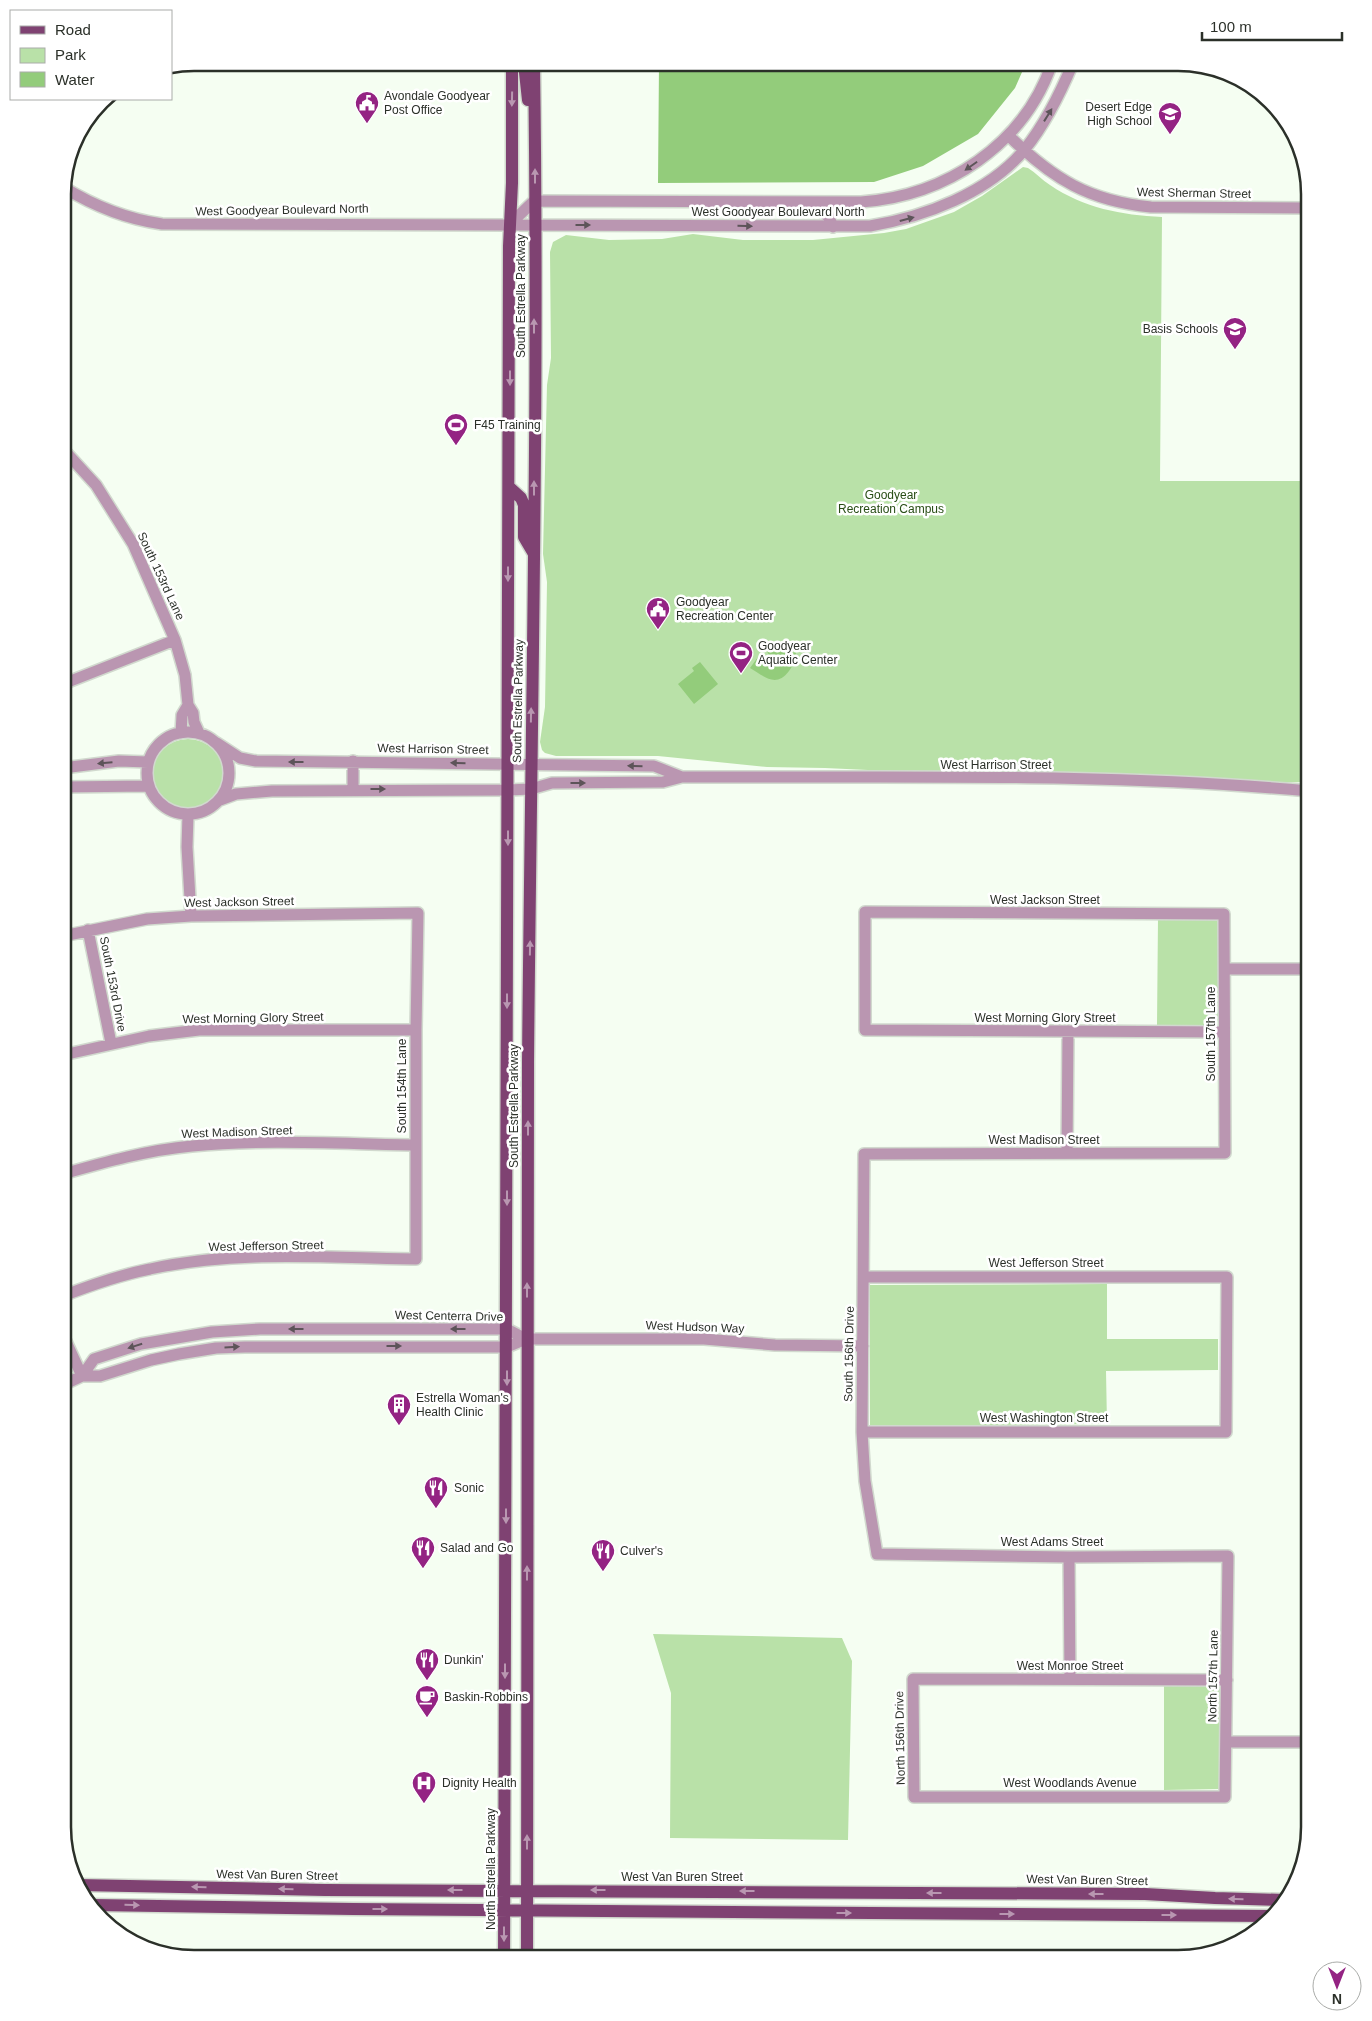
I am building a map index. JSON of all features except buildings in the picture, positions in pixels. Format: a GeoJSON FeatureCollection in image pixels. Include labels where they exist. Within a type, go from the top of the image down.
{"type":"FeatureCollection","features":[{"type":"Feature","properties":{"kind":"main road","name":"South Estrella Parkway"},"geometry":{"type":"LineString","coordinates":[[507,1329],[507,763],[512,72]]}},
{"type":"Feature","properties":{"kind":"main road"},"geometry":{"type":"LineString","coordinates":[[525,72],[526,97],[535,114]]}},
{"type":"Feature","properties":{"kind":"main road","name":"South Estrella Parkway"},"geometry":{"type":"LineString","coordinates":[[526,1339],[530,764],[534,554],[534,72]]}},
{"type":"Feature","properties":{"kind":"main road"},"geometry":{"type":"LineString","coordinates":[[509,487],[521,498],[524,505],[524,537],[534,554]]}},
{"type":"Feature","properties":{"kind":"main road","name":"North Estrella Parkway"},"geometry":{"type":"LineString","coordinates":[[504,1949],[507,1329]]}},
{"type":"Feature","properties":{"kind":"main road"},"geometry":{"type":"LineString","coordinates":[[526,1339],[527,1949]]}},
{"type":"Feature","properties":{"kind":"main road"},"geometry":{"type":"LineString","coordinates":[[505,1622],[526,1622]]}},
{"type":"Feature","properties":{"kind":"main road","name":"West Van Buren Street"},"geometry":{"type":"LineString","coordinates":[[87,1885],[325,1890],[1145,1894],[1276,1900]]}},
{"type":"Feature","properties":{"kind":"main road"},"geometry":{"type":"LineString","coordinates":[[248,1887],[248,1907]]}},
{"type":"Feature","properties":{"kind":"main road"},"geometry":{"type":"LineString","coordinates":[[795,1892],[796,1912]]}},
{"type":"Feature","properties":{"kind":"main road"},"geometry":{"type":"LineString","coordinates":[[100,1905],[1263,1916]]}},
{"type":"Feature","properties":{"kind":"street","name":"West Goodyear Boulevard North"},"geometry":{"type":"LineString","coordinates":[[534,201],[861,202],[910,195],[960,174],[994,150],[1009,136],[1034,101],[1049,72]]}},
{"type":"Feature","properties":{"kind":"street","name":"West Goodyear Boulevard North"},"geometry":{"type":"LineString","coordinates":[[72,193],[116,214],[162,224],[870,226],[912,218],[949,204],[981,186],[1007,166],[1024,150],[1055,103],[1069,72]]}},
{"type":"Feature","properties":{"kind":"street","name":"West Sherman Street"},"geometry":{"type":"LineString","coordinates":[[1009,136],[1024,150],[1070,185],[1129,205],[1151,207],[1301,208]]}},
{"type":"Feature","properties":{"kind":"street"},"geometry":{"type":"LineString","coordinates":[[510,224],[534,201]]}},
{"type":"Feature","properties":{"kind":"street"},"geometry":{"type":"LineString","coordinates":[[808,201],[829,217],[833,227]]}},
{"type":"Feature","properties":{"kind":"street","name":"South 153rd Lane"},"geometry":{"type":"LineString","coordinates":[[72,459],[96,485],[133,544],[176,640],[185,675],[188,704],[199,733]]}},
{"type":"Feature","properties":{"kind":"street"},"geometry":{"type":"LineString","coordinates":[[72,676],[176,640]]}},
{"type":"Feature","properties":{"kind":"street","name":"South 153rd Lane"},"geometry":{"type":"LineString","coordinates":[[181,733],[182,715],[188,704]]}},
{"type":"Feature","properties":{"kind":"street"},"geometry":{"type":"LineString","coordinates":[[181,733],[199,733],[217,743],[224,753],[229,771],[227,789],[220,800],[206,810],[188,815],[175,813],[164,807],[154,798],[148,786],[146,774],[148,762],[154,750],[163,740],[181,733]]}},
{"type":"Feature","properties":{"kind":"street","name":"West Harrison Street"},"geometry":{"type":"LineString","coordinates":[[217,743],[240,758],[256,761],[654,766],[682,777]]}},
{"type":"Feature","properties":{"kind":"street"},"geometry":{"type":"LineString","coordinates":[[72,767],[119,761],[148,762]]}},
{"type":"Feature","properties":{"kind":"street"},"geometry":{"type":"LineString","coordinates":[[353,789],[354,761]]}},
{"type":"Feature","properties":{"kind":"street","name":"West Harrison Street"},"geometry":{"type":"LineString","coordinates":[[220,800],[236,794],[253,792],[353,789],[508,790],[531,789],[552,783],[664,782],[682,777],[1090,780],[1240,785],[1301,791]]}},
{"type":"Feature","properties":{"kind":"street"},"geometry":{"type":"LineString","coordinates":[[72,787],[148,786]]}},
{"type":"Feature","properties":{"kind":"street"},"geometry":{"type":"LineString","coordinates":[[188,815],[187,848],[191,916]]}},
{"type":"Feature","properties":{"kind":"street","name":"West Jackson Street"},"geometry":{"type":"LineString","coordinates":[[72,934],[147,919],[191,916],[418,912]]}},
{"type":"Feature","properties":{"kind":"street","name":"South 154th Lane"},"geometry":{"type":"LineString","coordinates":[[416,1259],[418,912]]}},
{"type":"Feature","properties":{"kind":"street","name":"West Jackson Street"},"geometry":{"type":"LineString","coordinates":[[865,1030],[865,912],[1224,914]]}},
{"type":"Feature","properties":{"kind":"street","name":"South 157th Lane"},"geometry":{"type":"LineString","coordinates":[[1224,914],[1225,1153]]}},
{"type":"Feature","properties":{"kind":"street","name":"South 153rd Drive"},"geometry":{"type":"LineString","coordinates":[[88,930],[111,1043]]}},
{"type":"Feature","properties":{"kind":"street"},"geometry":{"type":"LineString","coordinates":[[1225,970],[1301,970]]}},
{"type":"Feature","properties":{"kind":"street","name":"West Morning Glory Street"},"geometry":{"type":"LineString","coordinates":[[71,1053],[111,1043],[199,1030],[416,1030]]}},
{"type":"Feature","properties":{"kind":"street","name":"West Morning Glory Street"},"geometry":{"type":"LineString","coordinates":[[865,1030],[1224,1032]]}},
{"type":"Feature","properties":{"kind":"street"},"geometry":{"type":"LineString","coordinates":[[1068,1031],[1068,1153]]}},
{"type":"Feature","properties":{"kind":"street","name":"West Madison Street"},"geometry":{"type":"LineString","coordinates":[[71,1172],[141,1153],[192,1146],[251,1143],[416,1145]]}},
{"type":"Feature","properties":{"kind":"street","name":"West Madison Street"},"geometry":{"type":"LineString","coordinates":[[864,1154],[1225,1153]]}},
{"type":"Feature","properties":{"kind":"street","name":"South 156th Drive"},"geometry":{"type":"LineString","coordinates":[[864,1154],[862,1432],[865,1481],[877,1554]]}},
{"type":"Feature","properties":{"kind":"street","name":"West Jefferson Street"},"geometry":{"type":"LineString","coordinates":[[71,1293],[107,1279],[151,1268],[196,1262],[254,1258],[416,1259]]}},
{"type":"Feature","properties":{"kind":"street","name":"West Jefferson Street"},"geometry":{"type":"LineString","coordinates":[[864,1277],[1227,1277],[1226,1432]]}},
{"type":"Feature","properties":{"kind":"street","name":"West Centerra Drive"},"geometry":{"type":"LineString","coordinates":[[82,1376],[94,1359],[141,1344],[196,1334],[260,1329],[507,1329],[526,1339]]}},
{"type":"Feature","properties":{"kind":"street"},"geometry":{"type":"LineString","coordinates":[[196,1334],[198,1351]]}},
{"type":"Feature","properties":{"kind":"street","name":"West Centerra Drive"},"geometry":{"type":"LineString","coordinates":[[71,1381],[82,1376],[100,1376],[151,1360],[226,1348],[290,1346],[507,1347],[526,1339]]}},
{"type":"Feature","properties":{"kind":"street","name":"West Hudson Way"},"geometry":{"type":"LineString","coordinates":[[526,1339],[704,1339],[775,1345],[862,1346]]}},
{"type":"Feature","properties":{"kind":"street"},"geometry":{"type":"LineString","coordinates":[[71,1353],[82,1376]]}},
{"type":"Feature","properties":{"kind":"street","name":"West Washington Street"},"geometry":{"type":"LineString","coordinates":[[862,1432],[1226,1432]]}},
{"type":"Feature","properties":{"kind":"street","name":"West Adams Street"},"geometry":{"type":"LineString","coordinates":[[877,1554],[1228,1556]]}},
{"type":"Feature","properties":{"kind":"street"},"geometry":{"type":"LineString","coordinates":[[1069,1556],[1070,1680]]}},
{"type":"Feature","properties":{"kind":"street","name":"North 157th Lane"},"geometry":{"type":"LineString","coordinates":[[1225,1797],[1228,1556]]}},
{"type":"Feature","properties":{"kind":"street","name":"West Monroe Street"},"geometry":{"type":"LineString","coordinates":[[913,1679],[1227,1680]]}},
{"type":"Feature","properties":{"kind":"street","name":"North 156th Drive"},"geometry":{"type":"LineString","coordinates":[[913,1679],[914,1797]]}},
{"type":"Feature","properties":{"kind":"street"},"geometry":{"type":"LineString","coordinates":[[1226,1742],[1301,1742]]}},
{"type":"Feature","properties":{"kind":"street","name":"West Woodlands Avenue"},"geometry":{"type":"LineString","coordinates":[[914,1797],[1225,1797]]}},
{"type":"Feature","properties":{"kind":"green space","name":"Goodyear Recreation Campus"},"geometry":{"type":"Polygon","coordinates":[[[1023,167],[1028,168],[1063,193],[1090,205],[1118,212],[1162,217],[1160,481],[1301,481],[1301,782],[1213,784],[1063,779],[767,767],[658,756],[556,756],[545,753],[540,742],[545,707],[547,582],[543,554],[547,385],[551,358],[550,252],[553,242],[566,235],[609,240],[662,239],[693,234],[743,240],[813,240],[884,233],[906,229],[954,212],[982,196],[1023,167]]]}},
{"type":"Feature","properties":{"kind":"green space"},"geometry":{"type":"Polygon","coordinates":[[[188,739],[208,745],[218,755],[224,775],[218,795],[208,805],[188,811],[168,805],[158,795],[152,775],[158,755],[168,745],[188,739]]]}},
{"type":"Feature","properties":{"kind":"green space"},"geometry":{"type":"Polygon","coordinates":[[[1158,918],[1219,918],[1219,1025],[1157,1025],[1158,918]]]}},
{"type":"Feature","properties":{"kind":"green space"},"geometry":{"type":"Polygon","coordinates":[[[1107,1284],[1107,1339],[1218,1339],[1218,1370],[1106,1371],[1107,1424],[870,1426],[870,1285],[1107,1284]]]}},
{"type":"Feature","properties":{"kind":"green space"},"geometry":{"type":"Polygon","coordinates":[[[653,1634],[842,1638],[852,1661],[848,1840],[670,1838],[671,1693],[653,1634]]]}},
{"type":"Feature","properties":{"kind":"green space"},"geometry":{"type":"Polygon","coordinates":[[[1220,1684],[1219,1789],[1164,1790],[1164,1686],[1220,1684]]]}},
{"type":"Feature","properties":{"kind":"water"},"geometry":{"type":"Polygon","coordinates":[[[659,72],[1022,72],[1015,88],[978,134],[923,166],[874,182],[658,183],[659,72]]]}},
{"type":"Feature","properties":{"kind":"water"},"geometry":{"type":"Polygon","coordinates":[[[774,642],[785,651],[796,653],[796,658],[789,671],[780,679],[775,680],[750,668],[758,657],[770,658],[767,651],[769,643],[774,642]]]}},
{"type":"Feature","properties":{"kind":"water"},"geometry":{"type":"Polygon","coordinates":[[[700,662],[718,684],[694,704],[678,684],[694,671],[692,668],[700,662]]]}},
{"type":"Feature","properties":{"kind":"place","name":"Avondale Goodyear Post Office"},"geometry":{"type":"Point","coordinates":[367,124]}},
{"type":"Feature","properties":{"kind":"place","name":"Desert Edge High School"},"geometry":{"type":"Point","coordinates":[1170,135]}},
{"type":"Feature","properties":{"kind":"place","name":"Basis Schools"},"geometry":{"type":"Point","coordinates":[1235,350]}},
{"type":"Feature","properties":{"kind":"place","name":"F45 Training"},"geometry":{"type":"Point","coordinates":[456,446]}},
{"type":"Feature","properties":{"kind":"place","name":"Goodyear Recreation Center"},"geometry":{"type":"Point","coordinates":[658,630]}},
{"type":"Feature","properties":{"kind":"place","name":"Goodyear Aquatic Center"},"geometry":{"type":"Point","coordinates":[741,674]}},
{"type":"Feature","properties":{"kind":"place","name":"Estrella Woman's Health Clinic"},"geometry":{"type":"Point","coordinates":[399,1426]}},
{"type":"Feature","properties":{"kind":"place","name":"Sonic"},"geometry":{"type":"Point","coordinates":[436,1509]}},
{"type":"Feature","properties":{"kind":"place","name":"Salad and Go"},"geometry":{"type":"Point","coordinates":[423,1569]}},
{"type":"Feature","properties":{"kind":"place","name":"Culver's"},"geometry":{"type":"Point","coordinates":[603,1572]}},
{"type":"Feature","properties":{"kind":"place","name":"Dunkin'"},"geometry":{"type":"Point","coordinates":[427,1681]}},
{"type":"Feature","properties":{"kind":"place","name":"Baskin-Robbins"},"geometry":{"type":"Point","coordinates":[427,1718]}},
{"type":"Feature","properties":{"kind":"place","name":"Dignity Health"},"geometry":{"type":"Point","coordinates":[424,1804]}}]}
